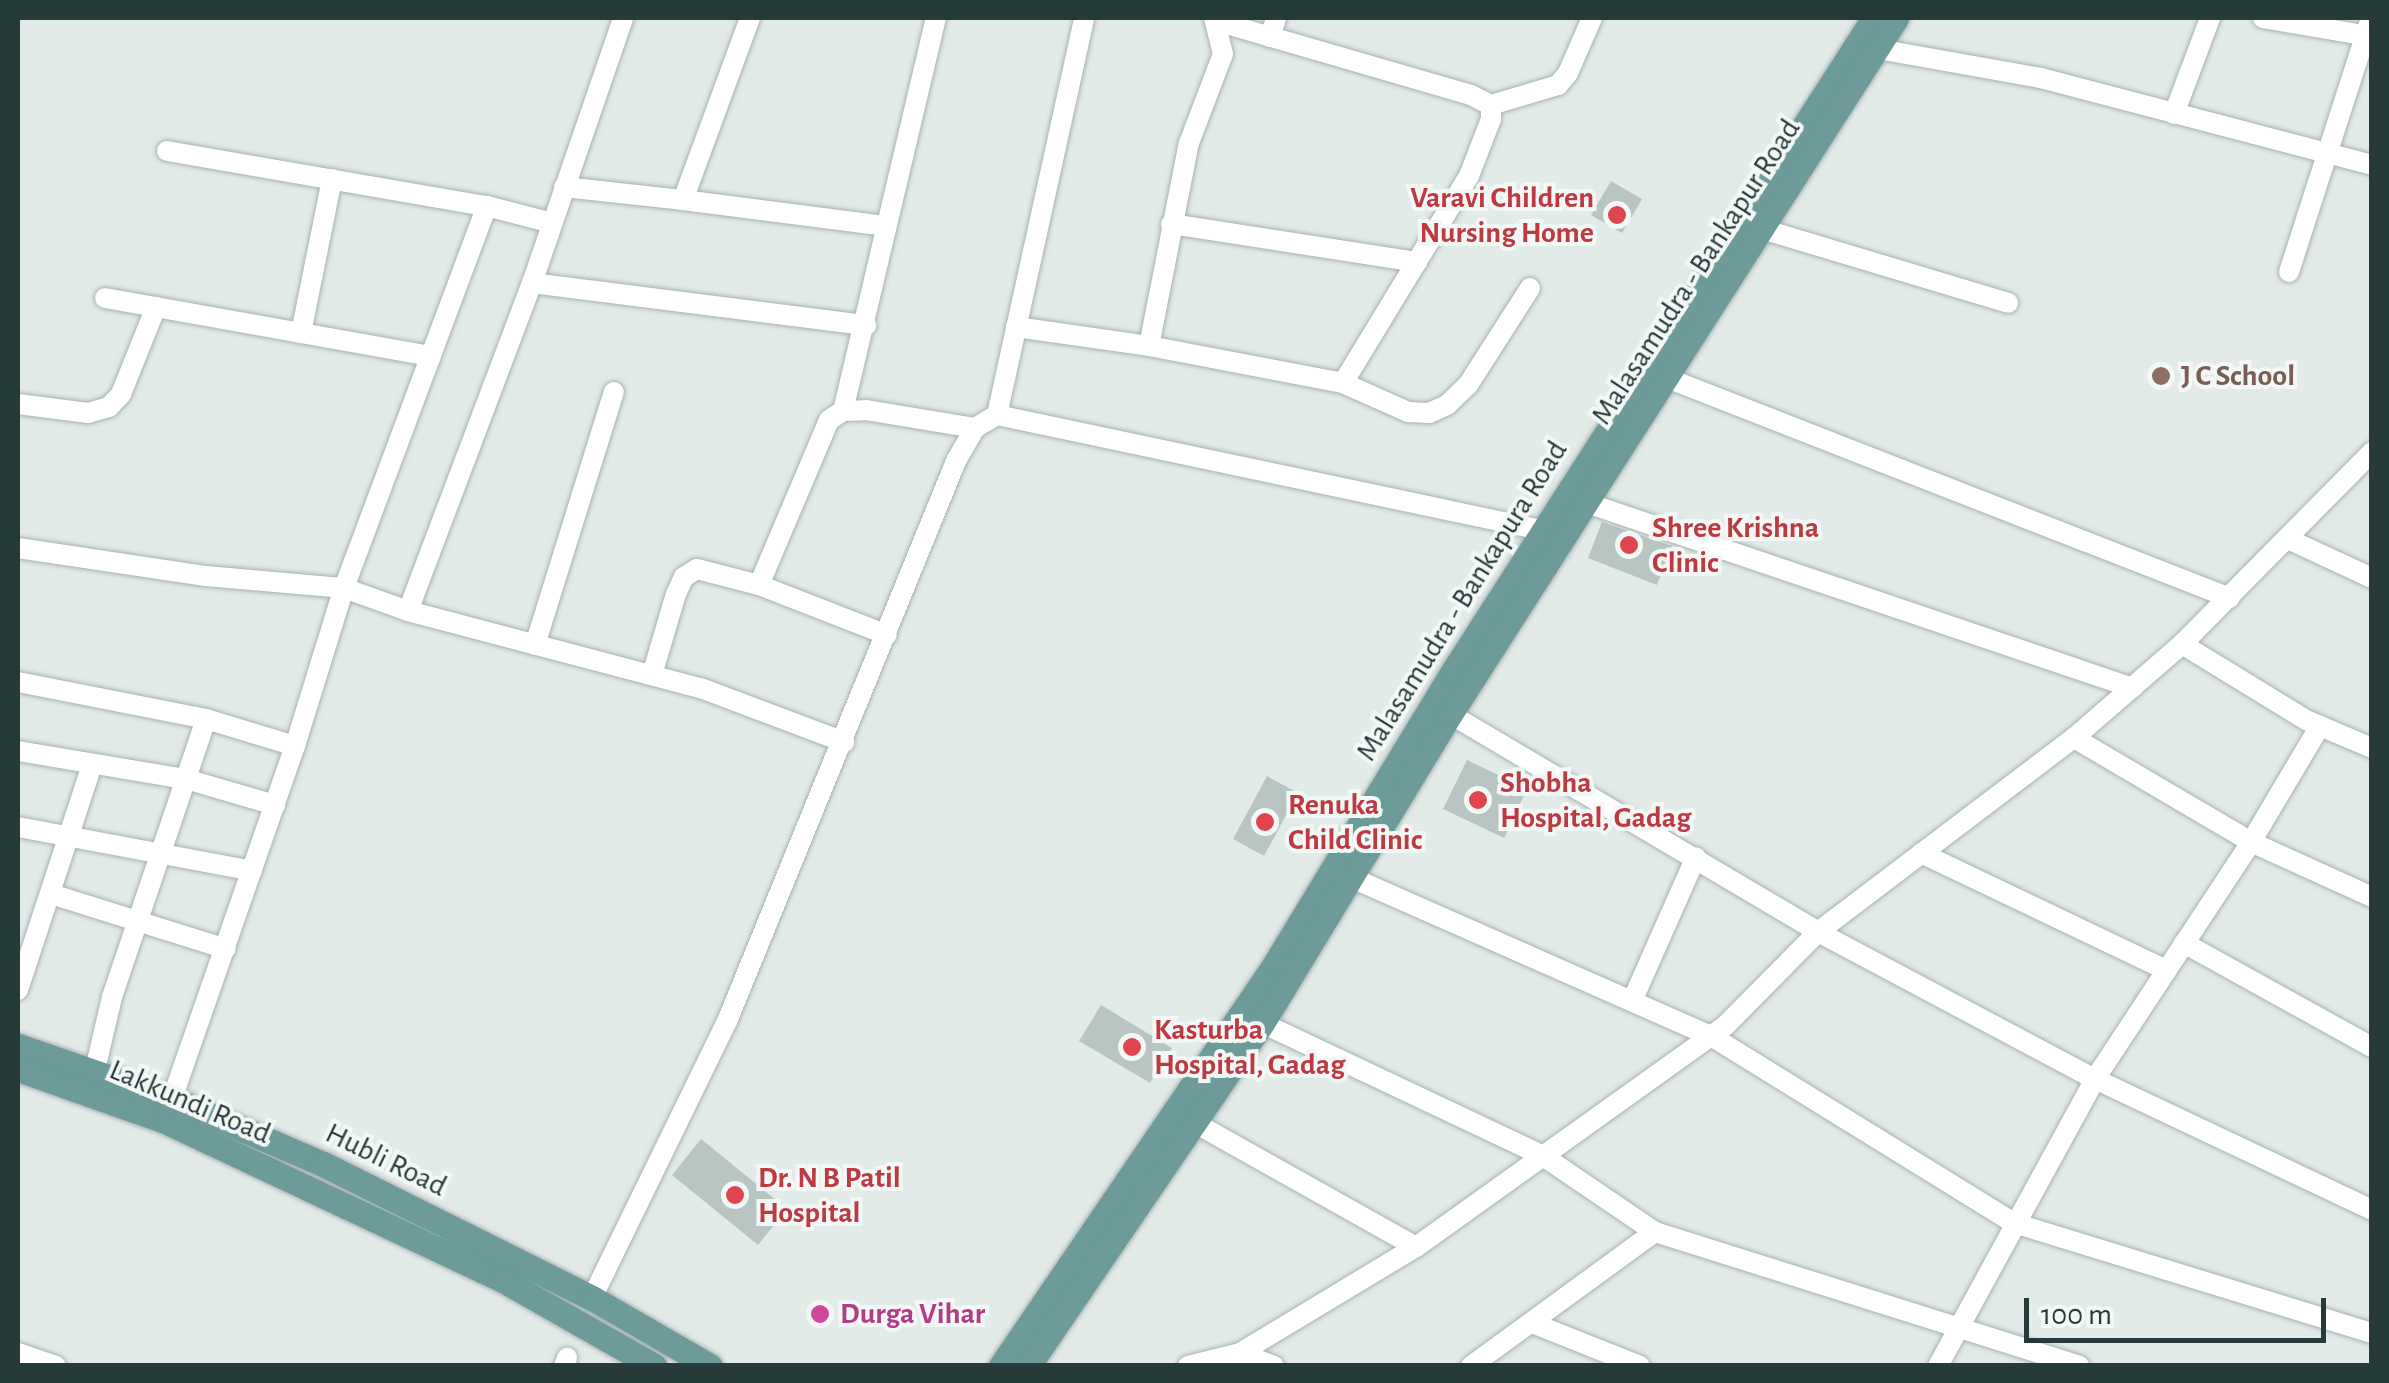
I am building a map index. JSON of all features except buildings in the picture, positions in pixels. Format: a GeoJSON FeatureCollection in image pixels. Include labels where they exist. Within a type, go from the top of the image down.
{"type":"FeatureCollection","features":[{"type":"Feature","properties":{"kind":"main road","name":"Malasamudra - Bankapura Road"},"geometry":{"type":"LineString","coordinates":[[1001,1366],[1275,964],[1452,673],[1874,18]]}},
{"type":"Feature","properties":{"kind":"main road","name":"Malasamudra - Bankapur Road"},"geometry":{"type":"LineString","coordinates":[[1028,1366],[1262,1024],[1450,714],[1896,18]]}},
{"type":"Feature","properties":{"kind":"main road","name":"Hubli Road"},"geometry":{"type":"LineString","coordinates":[[18,1046],[172,1100],[324,1164],[592,1298],[710,1366]]}},
{"type":"Feature","properties":{"kind":"main road","name":"Lakkundi Road"},"geometry":{"type":"LineString","coordinates":[[18,1069],[165,1121],[502,1280],[654,1366]]}},
{"type":"Feature","properties":{"kind":"street"},"geometry":{"type":"LineString","coordinates":[[408,611],[532,282],[623,18]]}},
{"type":"Feature","properties":{"kind":"street"},"geometry":{"type":"LineString","coordinates":[[684,200],[750,18]]}},
{"type":"Feature","properties":{"kind":"street"},"geometry":{"type":"LineString","coordinates":[[758,585],[820,434],[842,411],[866,325],[936,18]]}},
{"type":"Feature","properties":{"kind":"street"},"geometry":{"type":"LineString","coordinates":[[1149,346],[1170,224],[1190,143],[1223,54],[1215,20],[1273,27],[1470,94],[1491,105],[1558,84],[1568,73],[1592,18]]}},
{"type":"Feature","properties":{"kind":"street"},"geometry":{"type":"LineString","coordinates":[[2174,114],[2210,18]]}},
{"type":"Feature","properties":{"kind":"street"},"geometry":{"type":"LineString","coordinates":[[2263,18],[2370,27],[2289,272]]}},
{"type":"Feature","properties":{"kind":"street"},"geometry":{"type":"LineString","coordinates":[[997,414],[1080,20]]}},
{"type":"Feature","properties":{"kind":"street"},"geometry":{"type":"LineString","coordinates":[[1878,48],[2041,78],[2372,164]]}},
{"type":"Feature","properties":{"kind":"street"},"geometry":{"type":"LineString","coordinates":[[1343,383],[1470,176],[1491,119],[1491,105]]}},
{"type":"Feature","properties":{"kind":"street"},"geometry":{"type":"LineString","coordinates":[[168,151],[487,206],[552,223]]}},
{"type":"Feature","properties":{"kind":"street"},"geometry":{"type":"LineString","coordinates":[[301,333],[332,179]]}},
{"type":"Feature","properties":{"kind":"street"},"geometry":{"type":"LineString","coordinates":[[564,187],[886,226]]}},
{"type":"Feature","properties":{"kind":"street"},"geometry":{"type":"LineString","coordinates":[[172,1100],[295,746],[344,588],[487,206]]}},
{"type":"Feature","properties":{"kind":"street"},"geometry":{"type":"LineString","coordinates":[[1170,224],[1416,262]]}},
{"type":"Feature","properties":{"kind":"street"},"geometry":{"type":"LineString","coordinates":[[1762,229],[2008,303]]}},
{"type":"Feature","properties":{"kind":"street"},"geometry":{"type":"LineString","coordinates":[[532,282],[866,325]]}},
{"type":"Feature","properties":{"kind":"street"},"geometry":{"type":"LineString","coordinates":[[1016,327],[1149,346],[1343,383],[1408,412],[1429,412],[1447,405],[1468,385],[1530,288]]}},
{"type":"Feature","properties":{"kind":"street"},"geometry":{"type":"LineString","coordinates":[[106,298],[430,356]]}},
{"type":"Feature","properties":{"kind":"street"},"geometry":{"type":"LineString","coordinates":[[18,404],[88,413],[109,407],[122,394],[156,308]]}},
{"type":"Feature","properties":{"kind":"street"},"geometry":{"type":"LineString","coordinates":[[1667,378],[2230,598]]}},
{"type":"Feature","properties":{"kind":"street"},"geometry":{"type":"LineString","coordinates":[[535,644],[614,392]]}},
{"type":"Feature","properties":{"kind":"street"},"geometry":{"type":"LineString","coordinates":[[842,411],[866,410],[975,428]]}},
{"type":"Feature","properties":{"kind":"street"},"geometry":{"type":"LineString","coordinates":[[592,1298],[728,1020],[956,461],[975,428],[997,414],[1546,532]]}},
{"type":"Feature","properties":{"kind":"street"},"geometry":{"type":"LineString","coordinates":[[1188,1366],[1240,1353],[1416,1246],[1711,1036],[1818,932],[2074,738],[2133,688],[2290,540],[2372,452]]}},
{"type":"Feature","properties":{"kind":"street"},"geometry":{"type":"LineString","coordinates":[[1587,503],[2133,688]]}},
{"type":"Feature","properties":{"kind":"street"},"geometry":{"type":"LineString","coordinates":[[2290,540],[2372,578]]}},
{"type":"Feature","properties":{"kind":"street"},"geometry":{"type":"LineString","coordinates":[[18,548],[206,576],[344,588],[408,611],[703,688],[844,742]]}},
{"type":"Feature","properties":{"kind":"street"},"geometry":{"type":"LineString","coordinates":[[652,675],[684,577],[697,569],[758,585],[887,635]]}},
{"type":"Feature","properties":{"kind":"street"},"geometry":{"type":"LineString","coordinates":[[2182,644],[2320,726],[2372,748]]}},
{"type":"Feature","properties":{"kind":"street"},"geometry":{"type":"LineString","coordinates":[[18,682],[206,720],[295,746]]}},
{"type":"Feature","properties":{"kind":"street"},"geometry":{"type":"LineString","coordinates":[[1450,714],[1818,932],[2095,1078],[2372,1210]]}},
{"type":"Feature","properties":{"kind":"street"},"geometry":{"type":"LineString","coordinates":[[94,1074],[137,923],[206,720]]}},
{"type":"Feature","properties":{"kind":"street"},"geometry":{"type":"LineString","coordinates":[[1938,1366],[2095,1078],[2251,842],[2320,726]]}},
{"type":"Feature","properties":{"kind":"street"},"geometry":{"type":"LineString","coordinates":[[2074,738],[2251,842],[2372,897]]}},
{"type":"Feature","properties":{"kind":"street"},"geometry":{"type":"LineString","coordinates":[[18,750],[186,779],[275,805]]}},
{"type":"Feature","properties":{"kind":"street"},"geometry":{"type":"LineString","coordinates":[[18,990],[92,765]]}},
{"type":"Feature","properties":{"kind":"street"},"geometry":{"type":"LineString","coordinates":[[18,827],[252,871]]}},
{"type":"Feature","properties":{"kind":"street"},"geometry":{"type":"LineString","coordinates":[[1921,853],[2166,970]]}},
{"type":"Feature","properties":{"kind":"street"},"geometry":{"type":"LineString","coordinates":[[1632,999],[1696,857]]}},
{"type":"Feature","properties":{"kind":"street"},"geometry":{"type":"LineString","coordinates":[[1350,877],[1711,1036],[2014,1223],[2372,1332]]}},
{"type":"Feature","properties":{"kind":"street"},"geometry":{"type":"LineString","coordinates":[[51,894],[226,948]]}},
{"type":"Feature","properties":{"kind":"street"},"geometry":{"type":"LineString","coordinates":[[2184,944],[2372,1047]]}},
{"type":"Feature","properties":{"kind":"street"},"geometry":{"type":"LineString","coordinates":[[1262,1024],[1542,1156],[1655,1232],[2079,1366]]}},
{"type":"Feature","properties":{"kind":"street"},"geometry":{"type":"LineString","coordinates":[[1195,1123],[1416,1246]]}},
{"type":"Feature","properties":{"kind":"street"},"geometry":{"type":"LineString","coordinates":[[1471,1366],[1655,1232]]}},
{"type":"Feature","properties":{"kind":"street"},"geometry":{"type":"LineString","coordinates":[[1532,1323],[1640,1366]]}},
{"type":"Feature","properties":{"kind":"street"},"geometry":{"type":"LineString","coordinates":[[1240,1353],[1274,1366]]}},
{"type":"Feature","properties":{"kind":"street"},"geometry":{"type":"LineString","coordinates":[[21,1358],[56,1366]]}},
{"type":"Feature","properties":{"kind":"place","name":"Varavi Children Nursing Home"},"geometry":{"type":"Point","coordinates":[1617,215]}},
{"type":"Feature","properties":{"kind":"place","name":"J C School"},"geometry":{"type":"Point","coordinates":[2161,376]}},
{"type":"Feature","properties":{"kind":"place","name":"Shree Krishna Clinic"},"geometry":{"type":"Point","coordinates":[1629,545]}},
{"type":"Feature","properties":{"kind":"place","name":"Shobha Hospital, Gadag"},"geometry":{"type":"Point","coordinates":[1478,800]}},
{"type":"Feature","properties":{"kind":"place","name":"Renuka Child Clinic"},"geometry":{"type":"Point","coordinates":[1265,822]}},
{"type":"Feature","properties":{"kind":"place","name":"Kasturba Hospital, Gadag"},"geometry":{"type":"Point","coordinates":[1132,1047]}},
{"type":"Feature","properties":{"kind":"place","name":"Dr. N B Patil Hospital"},"geometry":{"type":"Point","coordinates":[735,1195]}},
{"type":"Feature","properties":{"kind":"place","name":"Durga Vihar"},"geometry":{"type":"Point","coordinates":[820,1314]}}]}
